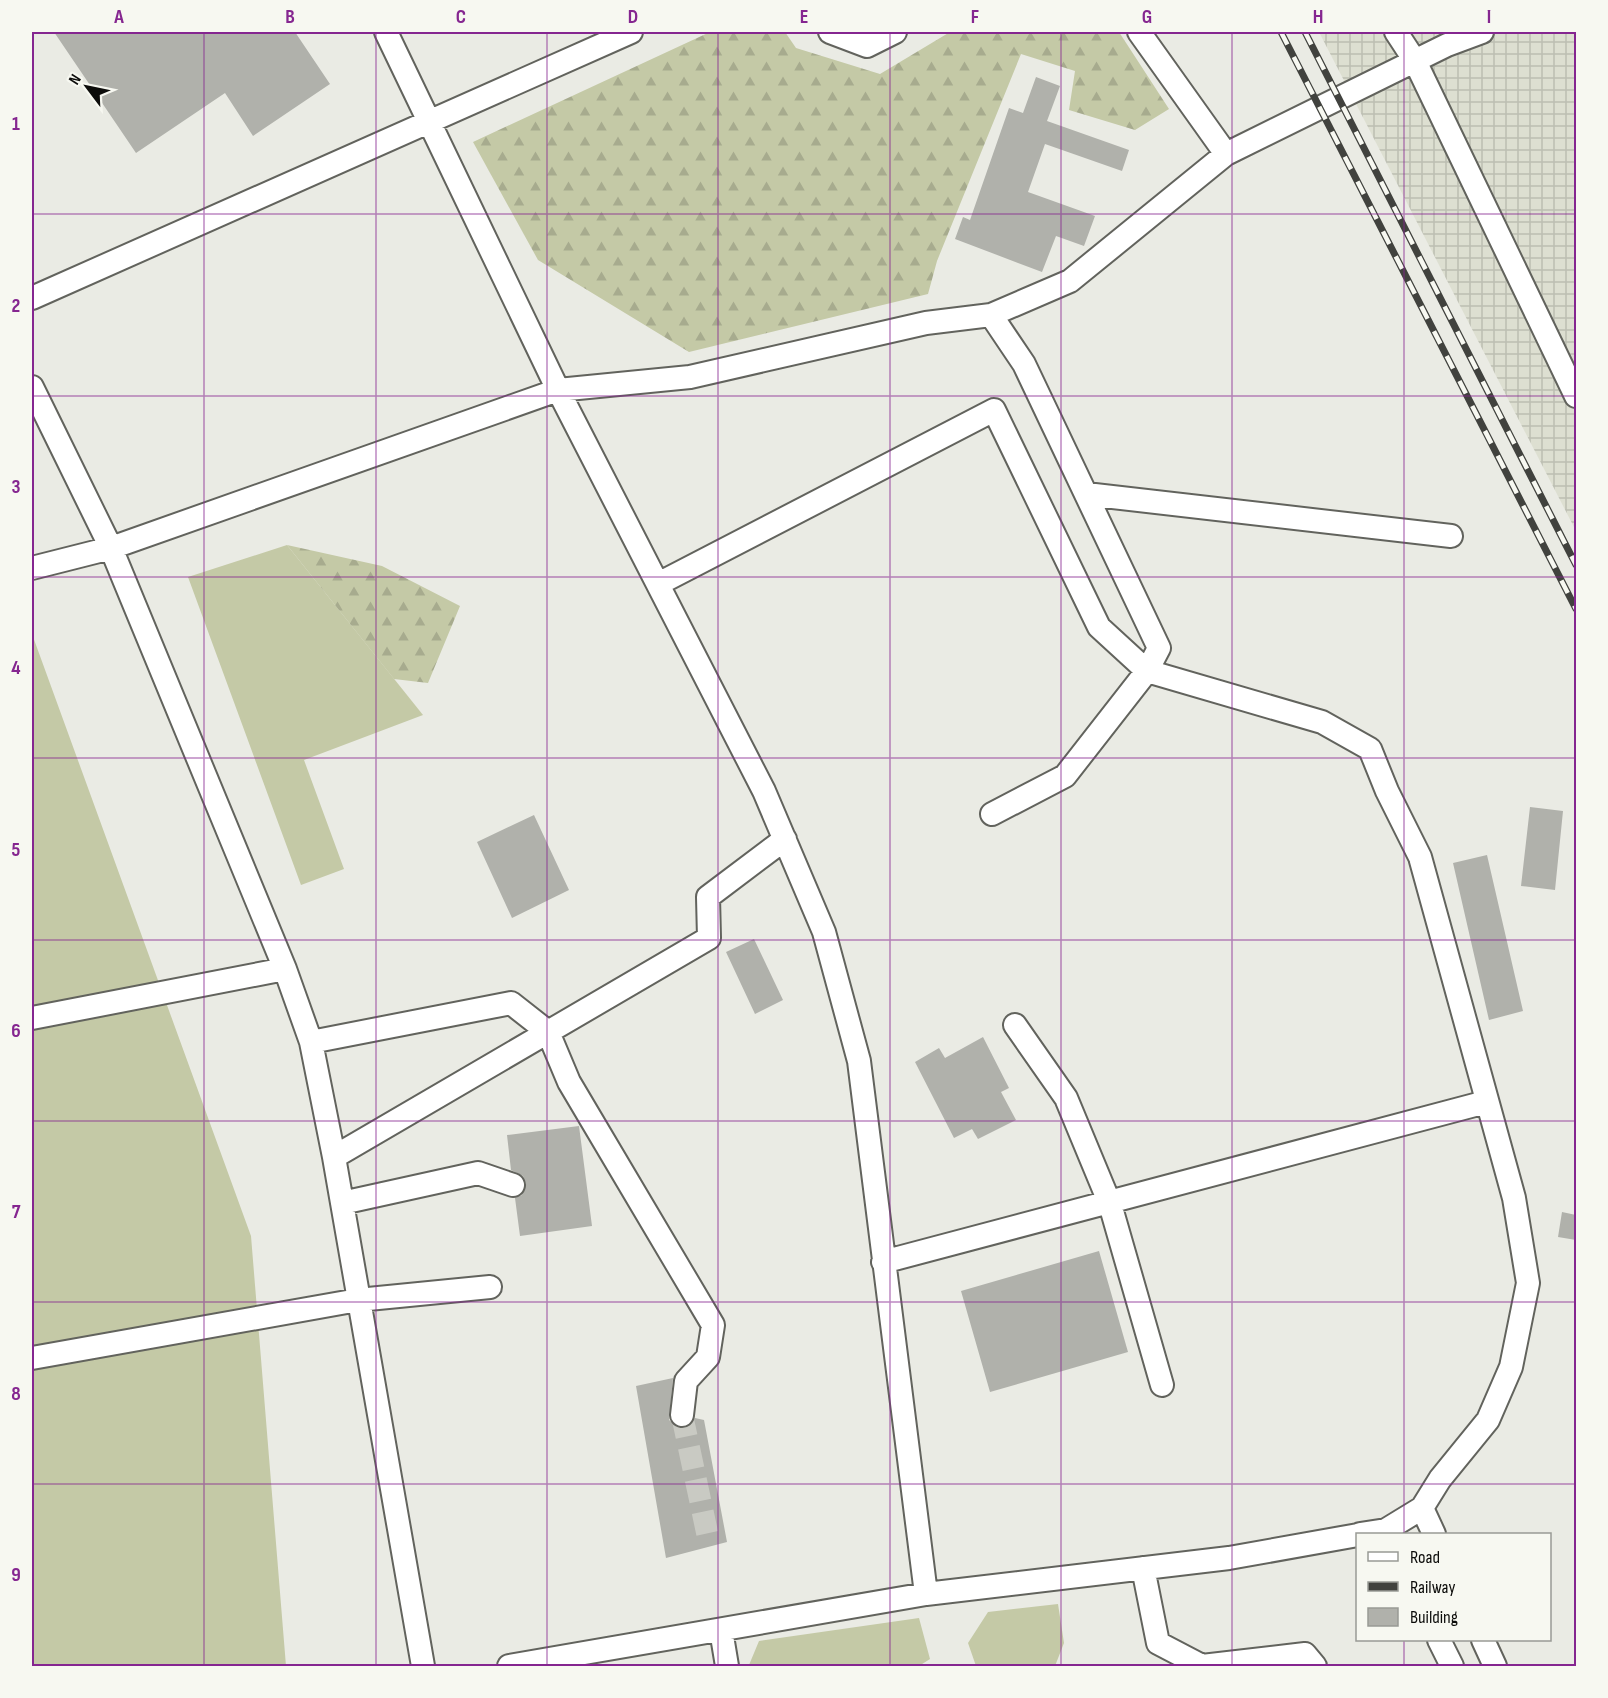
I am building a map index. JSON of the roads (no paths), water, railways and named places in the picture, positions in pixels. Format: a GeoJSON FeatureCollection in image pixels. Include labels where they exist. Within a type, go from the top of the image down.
{"type":"FeatureCollection","features":[{"type":"Feature","properties":{"kind":"street"},"geometry":{"type":"LineString","coordinates":[[386,32],[558,390],[764,791],[824,932],[859,1061],[926,1594]]}},
{"type":"Feature","properties":{"kind":"street"},"geometry":{"type":"LineString","coordinates":[[32,298],[427,120],[631,32]]}},
{"type":"Feature","properties":{"kind":"street"},"geometry":{"type":"LineString","coordinates":[[830,32],[867,46],[895,32]]}},
{"type":"Feature","properties":{"kind":"street"},"geometry":{"type":"LineString","coordinates":[[1138,32],[1226,154]]}},
{"type":"Feature","properties":{"kind":"street"},"geometry":{"type":"LineString","coordinates":[[1396,32],[1415,61],[1576,396]]}},
{"type":"Feature","properties":{"kind":"street"},"geometry":{"type":"LineString","coordinates":[[32,568],[111,548],[558,390],[690,378],[926,322],[991,315],[1070,281],[1226,154],[1415,61],[1482,32]]}},
{"type":"Feature","properties":{"kind":"street"},"geometry":{"type":"LineString","coordinates":[[991,315],[1024,364],[1159,648],[1147,671],[1065,776],[992,814]]}},
{"type":"Feature","properties":{"kind":"street"},"geometry":{"type":"LineString","coordinates":[[32,387],[111,548],[285,969],[311,1042],[334,1156],[423,1666]]}},
{"type":"Feature","properties":{"kind":"street"},"geometry":{"type":"LineString","coordinates":[[658,584],[994,410],[1099,627],[1147,671],[1322,722],[1370,749],[1387,791],[1420,857],[1514,1198],[1528,1283],[1511,1367],[1488,1420],[1440,1479],[1422,1508],[1387,1532]]}},
{"type":"Feature","properties":{"kind":"street"},"geometry":{"type":"LineString","coordinates":[[1086,494],[1451,536]]}},
{"type":"Feature","properties":{"kind":"street"},"geometry":{"type":"LineString","coordinates":[[334,1156],[709,938],[708,897],[785,839]]}},
{"type":"Feature","properties":{"kind":"street"},"geometry":{"type":"LineString","coordinates":[[32,1018],[285,969]]}},
{"type":"Feature","properties":{"kind":"street"},"geometry":{"type":"LineString","coordinates":[[311,1042],[511,1003],[548,1032],[569,1082],[713,1326],[708,1357],[686,1381],[682,1415]]}},
{"type":"Feature","properties":{"kind":"street"},"geometry":{"type":"LineString","coordinates":[[1015,1025],[1066,1098],[1110,1204],[1162,1385]]}},
{"type":"Feature","properties":{"kind":"street"},"geometry":{"type":"LineString","coordinates":[[883,1262],[1110,1204],[1486,1102]]}},
{"type":"Feature","properties":{"kind":"street"},"geometry":{"type":"LineString","coordinates":[[342,1203],[478,1173],[513,1185]]}},
{"type":"Feature","properties":{"kind":"street"},"geometry":{"type":"LineString","coordinates":[[32,1358],[358,1300],[490,1287]]}},
{"type":"Feature","properties":{"kind":"street"},"geometry":{"type":"LineString","coordinates":[[1422,1508],[1434,1533]]}},
{"type":"Feature","properties":{"kind":"street"},"geometry":{"type":"LineString","coordinates":[[509,1666],[926,1594],[1229,1558],[1356,1536]]}},
{"type":"Feature","properties":{"kind":"street"},"geometry":{"type":"LineString","coordinates":[[1143,1568],[1158,1643],[1202,1666],[1305,1654],[1315,1666]]}},
{"type":"Feature","properties":{"kind":"street"},"geometry":{"type":"LineString","coordinates":[[721,1629],[727,1666]]}},
{"type":"Feature","properties":{"kind":"street"},"geometry":{"type":"LineString","coordinates":[[1440,1641],[1452,1666]]}},
{"type":"Feature","properties":{"kind":"street"},"geometry":{"type":"LineString","coordinates":[[1483,1641],[1495,1666]]}},
{"type":"Feature","properties":{"kind":"tunnel"},"geometry":{"type":"LineString","coordinates":[[682,1415],[708,1537]]}},
{"type":"Feature","properties":{"kind":"railway"},"geometry":{"type":"LineString","coordinates":[[1281,32],[1576,609]]}},
{"type":"Feature","properties":{"kind":"railway"},"geometry":{"type":"LineString","coordinates":[[1305,32],[1576,565]]}}]}
